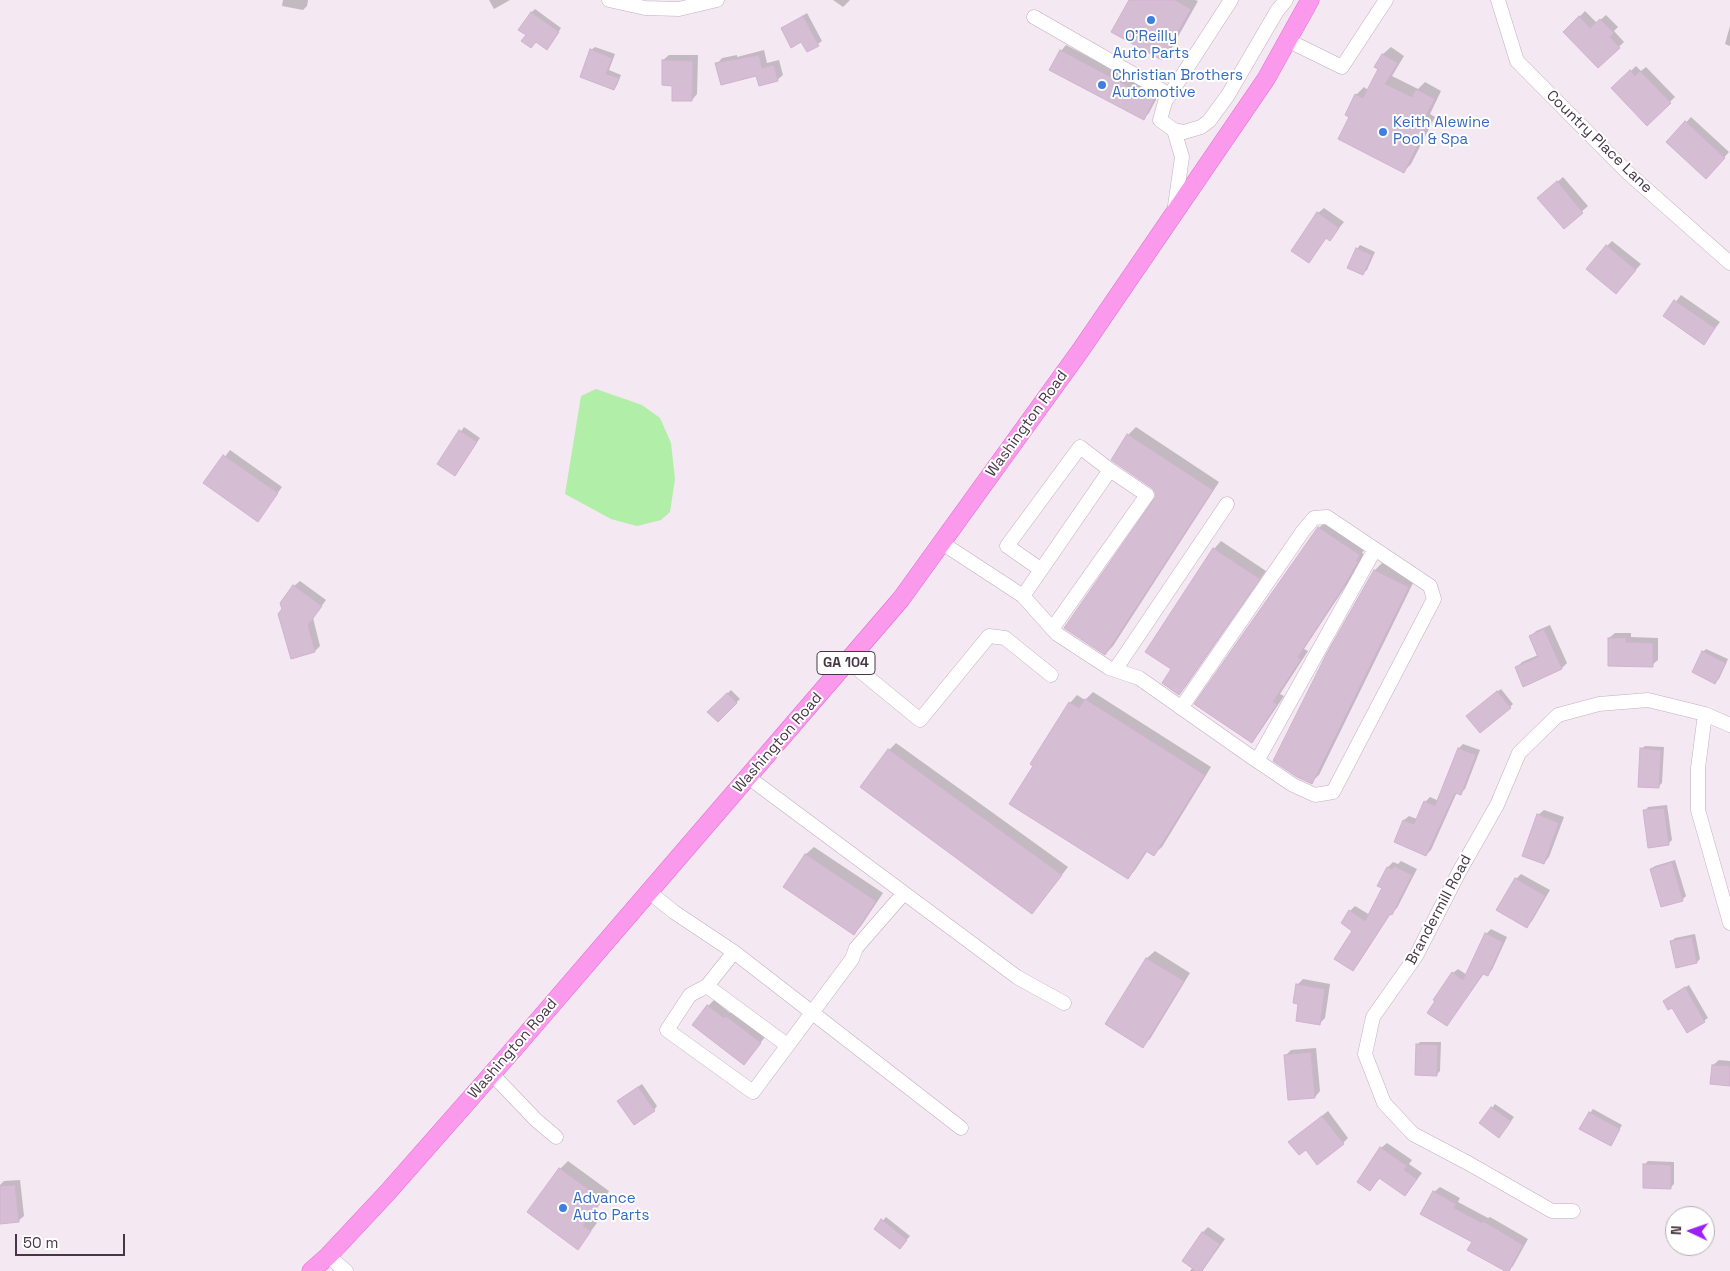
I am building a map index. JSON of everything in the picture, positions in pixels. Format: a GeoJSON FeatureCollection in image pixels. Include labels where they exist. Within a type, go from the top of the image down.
{"type":"FeatureCollection","features":[{"type":"Feature","properties":{"kind":"main road","name":"Washington Road"},"geometry":{"type":"LineString","coordinates":[[311,1271],[328,1256],[387,1193],[492,1074],[901,599],[1080,351],[1174,214],[1266,78],[1310,0]]}},
{"type":"Feature","properties":{"kind":"street"},"geometry":{"type":"LineString","coordinates":[[609,0],[644,8],[678,10],[718,0]]}},
{"type":"Feature","properties":{"kind":"street"},"geometry":{"type":"LineString","coordinates":[[1231,0],[1165,102],[1160,120],[1174,130],[1184,132],[1201,127],[1209,121],[1228,95],[1286,0]]}},
{"type":"Feature","properties":{"kind":"street"},"geometry":{"type":"LineString","coordinates":[[1287,40],[1342,67],[1386,0]]}},
{"type":"Feature","properties":{"kind":"street","name":"Country Place Lane"},"geometry":{"type":"LineString","coordinates":[[1498,0],[1517,61],[1627,172],[1730,263]]}},
{"type":"Feature","properties":{"kind":"street"},"geometry":{"type":"LineString","coordinates":[[1034,17],[1170,95]]}},
{"type":"Feature","properties":{"kind":"street"},"geometry":{"type":"LineString","coordinates":[[1174,130],[1182,157],[1174,214]]}},
{"type":"Feature","properties":{"kind":"street"},"geometry":{"type":"LineString","coordinates":[[1040,570],[1007,546],[1080,448],[1147,495],[1052,629]]}},
{"type":"Feature","properties":{"kind":"street"},"geometry":{"type":"LineString","coordinates":[[1023,596],[1110,470]]}},
{"type":"Feature","properties":{"kind":"street"},"geometry":{"type":"LineString","coordinates":[[1115,670],[1227,504]]}},
{"type":"Feature","properties":{"kind":"street"},"geometry":{"type":"LineString","coordinates":[[942,542],[1023,596],[1057,634],[1115,670],[1139,678],[1181,708],[1257,761],[1293,785],[1315,795],[1333,792],[1434,599],[1430,586],[1327,517],[1314,518],[1303,531],[1181,708]]}},
{"type":"Feature","properties":{"kind":"street"},"geometry":{"type":"LineString","coordinates":[[1257,761],[1375,549]]}},
{"type":"Feature","properties":{"kind":"street"},"geometry":{"type":"LineString","coordinates":[[848,661],[920,720],[989,636],[1005,638],[1051,675]]}},
{"type":"Feature","properties":{"kind":"street","name":"Brandermill Road"},"geometry":{"type":"LineString","coordinates":[[1573,1211],[1552,1211],[1414,1134],[1384,1103],[1365,1054],[1373,1017],[1416,956],[1459,872],[1497,805],[1519,754],[1558,715],[1598,704],[1648,700],[1705,714],[1730,725]]}},
{"type":"Feature","properties":{"kind":"street"},"geometry":{"type":"LineString","coordinates":[[1705,714],[1698,768],[1698,810],[1730,923]]}},
{"type":"Feature","properties":{"kind":"street"},"geometry":{"type":"LineString","coordinates":[[748,777],[1017,977],[1064,1003]]}},
{"type":"Feature","properties":{"kind":"street"},"geometry":{"type":"LineString","coordinates":[[649,892],[674,912],[734,952],[961,1128]]}},
{"type":"Feature","properties":{"kind":"street"},"geometry":{"type":"LineString","coordinates":[[734,952],[707,986],[690,995],[667,1030],[753,1092],[852,958],[856,948],[904,893]]}},
{"type":"Feature","properties":{"kind":"street"},"geometry":{"type":"LineString","coordinates":[[707,986],[787,1045]]}},
{"type":"Feature","properties":{"kind":"street"},"geometry":{"type":"LineString","coordinates":[[492,1074],[536,1120],[556,1137]]}},
{"type":"Feature","properties":{"kind":"street"},"geometry":{"type":"LineString","coordinates":[[328,1256],[346,1271]]}},
{"type":"Feature","properties":{"kind":"shaded area"},"geometry":{"type":"Polygon","coordinates":[[[596,389],[642,405],[660,418],[671,443],[675,479],[670,512],[661,520],[637,526],[611,519],[565,494],[581,396],[596,389]]]}},
{"type":"Feature","properties":{"kind":"building","name":"O'Reilly Auto Parts"},"geometry":{"type":"Polygon","coordinates":[[[1129,0],[1175,0],[1191,9],[1162,60],[1111,32],[1129,0]]]}},
{"type":"Feature","properties":{"kind":"building"},"geometry":{"type":"Polygon","coordinates":[[[531,12],[559,32],[547,50],[536,42],[531,48],[521,41],[526,35],[518,30],[531,12]]]}},
{"type":"Feature","properties":{"kind":"building"},"geometry":{"type":"Polygon","coordinates":[[[803,16],[819,46],[807,52],[801,42],[791,48],[781,28],[803,16]]]}},
{"type":"Feature","properties":{"kind":"building"},"geometry":{"type":"Polygon","coordinates":[[[1579,16],[1590,28],[1600,19],[1614,33],[1610,37],[1620,48],[1598,68],[1563,32],[1579,16]]]}},
{"type":"Feature","properties":{"kind":"building"},"geometry":{"type":"Polygon","coordinates":[[[590,49],[612,58],[606,74],[619,78],[614,90],[580,77],[590,49]]]}},
{"type":"Feature","properties":{"kind":"building","name":"Christian Brothers Automotive"},"geometry":{"type":"Polygon","coordinates":[[[1060,50],[1154,100],[1144,120],[1049,70],[1060,50]]]}},
{"type":"Feature","properties":{"kind":"building","name":"Keith Alewine Pool & Spa"},"geometry":{"type":"Polygon","coordinates":[[[1382,54],[1398,63],[1385,84],[1412,97],[1416,89],[1435,99],[1423,121],[1428,124],[1404,173],[1338,139],[1349,117],[1345,115],[1355,94],[1363,98],[1378,69],[1374,67],[1382,54]]]}},
{"type":"Feature","properties":{"kind":"building"},"geometry":{"type":"Polygon","coordinates":[[[759,55],[762,68],[774,65],[778,81],[759,86],[756,76],[721,85],[715,63],[759,55]]]}},
{"type":"Feature","properties":{"kind":"building"},"geometry":{"type":"Polygon","coordinates":[[[662,60],[693,61],[692,101],[672,101],[672,86],[662,85],[662,60]]]}},
{"type":"Feature","properties":{"kind":"building"},"geometry":{"type":"Polygon","coordinates":[[[1630,70],[1635,76],[1640,71],[1671,103],[1647,126],[1611,88],[1630,70]]]}},
{"type":"Feature","properties":{"kind":"building"},"geometry":{"type":"Polygon","coordinates":[[[1685,121],[1725,158],[1706,179],[1666,142],[1685,121]]]}},
{"type":"Feature","properties":{"kind":"building"},"geometry":{"type":"Polygon","coordinates":[[[1557,181],[1583,213],[1564,229],[1537,198],[1557,181]]]}},
{"type":"Feature","properties":{"kind":"building"},"geometry":{"type":"Polygon","coordinates":[[[1317,212],[1339,228],[1330,241],[1326,238],[1309,263],[1291,251],[1317,212]]]}},
{"type":"Feature","properties":{"kind":"building"},"geometry":{"type":"Polygon","coordinates":[[[1606,245],[1636,270],[1616,294],[1586,269],[1606,245]]]}},
{"type":"Feature","properties":{"kind":"building"},"geometry":{"type":"Polygon","coordinates":[[[1356,248],[1372,255],[1363,275],[1347,268],[1356,248]]]}},
{"type":"Feature","properties":{"kind":"building"},"geometry":{"type":"Polygon","coordinates":[[[1674,300],[1715,328],[1704,345],[1663,316],[1674,300]]]}},
{"type":"Feature","properties":{"kind":"building"},"geometry":{"type":"Polygon","coordinates":[[[459,430],[477,442],[455,476],[437,464],[459,430]]]}},
{"type":"Feature","properties":{"kind":"building"},"geometry":{"type":"Polygon","coordinates":[[[1127,434],[1213,490],[1105,655],[1064,628],[1156,496],[1152,488],[1111,460],[1127,434]]]}},
{"type":"Feature","properties":{"kind":"building"},"geometry":{"type":"Polygon","coordinates":[[[223,455],[278,493],[258,522],[203,483],[223,455]]]}},
{"type":"Feature","properties":{"kind":"building"},"geometry":{"type":"Polygon","coordinates":[[[1318,527],[1360,555],[1356,561],[1358,562],[1298,657],[1301,659],[1273,702],[1277,704],[1252,743],[1194,704],[1318,527]]]}},
{"type":"Feature","properties":{"kind":"building"},"geometry":{"type":"Polygon","coordinates":[[[1213,548],[1260,579],[1179,695],[1162,683],[1171,669],[1145,652],[1213,548]]]}},
{"type":"Feature","properties":{"kind":"building"},"geometry":{"type":"Polygon","coordinates":[[[1374,570],[1409,587],[1312,784],[1297,777],[1273,761],[1327,653],[1374,570]]]}},
{"type":"Feature","properties":{"kind":"building"},"geometry":{"type":"Polygon","coordinates":[[[293,585],[322,606],[308,625],[315,652],[291,659],[278,614],[282,609],[280,603],[293,585]]]}},
{"type":"Feature","properties":{"kind":"building"},"geometry":{"type":"Polygon","coordinates":[[[1544,629],[1562,669],[1523,687],[1515,667],[1538,657],[1529,636],[1544,629]]]}},
{"type":"Feature","properties":{"kind":"building"},"geometry":{"type":"Polygon","coordinates":[[[1608,638],[1626,638],[1626,642],[1653,643],[1653,667],[1608,666],[1608,638]]]}},
{"type":"Feature","properties":{"kind":"building"},"geometry":{"type":"Polygon","coordinates":[[[1702,651],[1726,663],[1715,684],[1692,672],[1702,651]]]}},
{"type":"Feature","properties":{"kind":"building"},"geometry":{"type":"Polygon","coordinates":[[[1497,691],[1511,708],[1480,733],[1466,716],[1497,691]]]}},
{"type":"Feature","properties":{"kind":"building"},"geometry":{"type":"Polygon","coordinates":[[[727,693],[737,703],[718,722],[707,712],[727,693]]]}},
{"type":"Feature","properties":{"kind":"building"},"geometry":{"type":"Polygon","coordinates":[[[1085,699],[1205,775],[1154,856],[1146,851],[1128,879],[1009,804],[1033,766],[1030,764],[1069,702],[1079,708],[1085,699]]]}},
{"type":"Feature","properties":{"kind":"building"},"geometry":{"type":"Polygon","coordinates":[[[1458,748],[1476,755],[1461,795],[1455,793],[1426,856],[1394,842],[1403,820],[1414,824],[1424,801],[1435,806],[1458,748]]]}},
{"type":"Feature","properties":{"kind":"building"},"geometry":{"type":"Polygon","coordinates":[[[1640,748],[1661,750],[1659,788],[1638,787],[1640,748]]]}},
{"type":"Feature","properties":{"kind":"building"},"geometry":{"type":"Polygon","coordinates":[[[888,749],[1062,875],[1032,914],[860,787],[888,749]]]}},
{"type":"Feature","properties":{"kind":"building"},"geometry":{"type":"Polygon","coordinates":[[[1664,808],[1669,845],[1648,848],[1643,810],[1664,808]]]}},
{"type":"Feature","properties":{"kind":"building"},"geometry":{"type":"Polygon","coordinates":[[[1537,814],[1559,823],[1544,864],[1522,856],[1537,814]]]}},
{"type":"Feature","properties":{"kind":"building"},"geometry":{"type":"Polygon","coordinates":[[[805,854],[876,901],[854,935],[783,887],[805,854]]]}},
{"type":"Feature","properties":{"kind":"building"},"geometry":{"type":"Polygon","coordinates":[[[1672,862],[1683,901],[1661,907],[1650,869],[1672,862]]]}},
{"type":"Feature","properties":{"kind":"building"},"geometry":{"type":"Polygon","coordinates":[[[1394,866],[1412,875],[1392,915],[1390,914],[1353,971],[1334,959],[1352,931],[1341,923],[1349,910],[1365,921],[1382,888],[1377,886],[1387,867],[1393,869],[1394,866]]]}},
{"type":"Feature","properties":{"kind":"building"},"geometry":{"type":"Polygon","coordinates":[[[1515,878],[1545,896],[1527,928],[1496,910],[1515,878]]]}},
{"type":"Feature","properties":{"kind":"building"},"geometry":{"type":"Polygon","coordinates":[[[1485,933],[1503,942],[1488,976],[1483,974],[1447,1026],[1427,1013],[1435,1001],[1433,1000],[1452,972],[1463,980],[1485,933]]]}},
{"type":"Feature","properties":{"kind":"building"},"geometry":{"type":"Polygon","coordinates":[[[1692,937],[1697,963],[1676,968],[1670,941],[1692,937]]]}},
{"type":"Feature","properties":{"kind":"building"},"geometry":{"type":"Polygon","coordinates":[[[1146,958],[1184,981],[1143,1048],[1105,1024],[1146,958]]]}},
{"type":"Feature","properties":{"kind":"building"},"geometry":{"type":"Polygon","coordinates":[[[1296,984],[1325,989],[1320,1025],[1296,1021],[1298,1004],[1293,1003],[1296,984]]]}},
{"type":"Feature","properties":{"kind":"building"},"geometry":{"type":"Polygon","coordinates":[[[1685,987],[1705,1022],[1687,1033],[1672,1008],[1668,1010],[1663,1001],[1685,987]]]}},
{"type":"Feature","properties":{"kind":"building"},"geometry":{"type":"Polygon","coordinates":[[[707,1005],[724,1018],[726,1016],[761,1043],[744,1065],[692,1025],[707,1005]]]}},
{"type":"Feature","properties":{"kind":"building"},"geometry":{"type":"Polygon","coordinates":[[[1416,1044],[1438,1045],[1437,1076],[1415,1075],[1416,1044]]]}},
{"type":"Feature","properties":{"kind":"building"},"geometry":{"type":"Polygon","coordinates":[[[1311,1052],[1315,1098],[1288,1100],[1284,1055],[1311,1052]]]}},
{"type":"Feature","properties":{"kind":"building"},"geometry":{"type":"Polygon","coordinates":[[[1712,1065],[1730,1066],[1730,1086],[1710,1084],[1712,1065]]]}},
{"type":"Feature","properties":{"kind":"building"},"geometry":{"type":"Polygon","coordinates":[[[638,1087],[655,1111],[634,1125],[617,1101],[638,1087]]]}},
{"type":"Feature","properties":{"kind":"building"},"geometry":{"type":"Polygon","coordinates":[[[1491,1107],[1511,1121],[1499,1138],[1479,1123],[1491,1107]]]}},
{"type":"Feature","properties":{"kind":"building"},"geometry":{"type":"Polygon","coordinates":[[[1589,1112],[1620,1129],[1611,1146],[1579,1129],[1589,1112]]]}},
{"type":"Feature","properties":{"kind":"building"},"geometry":{"type":"Polygon","coordinates":[[[1322,1116],[1344,1144],[1317,1165],[1306,1150],[1299,1155],[1288,1142],[1322,1116]]]}},
{"type":"Feature","properties":{"kind":"building"},"geometry":{"type":"Polygon","coordinates":[[[1380,1147],[1407,1166],[1404,1170],[1417,1179],[1405,1196],[1379,1178],[1370,1191],[1357,1182],[1380,1147]]]}},
{"type":"Feature","properties":{"kind":"building"},"geometry":{"type":"Polygon","coordinates":[[[1643,1164],[1671,1165],[1671,1189],[1643,1188],[1643,1164]]]}},
{"type":"Feature","properties":{"kind":"building"},"geometry":{"type":"Polygon","coordinates":[[[559,1168],[602,1199],[583,1226],[591,1231],[578,1250],[527,1212],[559,1168]]]}},
{"type":"Feature","properties":{"kind":"building"},"geometry":{"type":"Polygon","coordinates":[[[15,1185],[19,1222],[0,1224],[0,1186],[15,1185]]]}},
{"type":"Feature","properties":{"kind":"building"},"geometry":{"type":"Polygon","coordinates":[[[1433,1191],[1456,1204],[1454,1208],[1482,1223],[1483,1221],[1523,1245],[1509,1271],[1505,1271],[1467,1250],[1472,1242],[1420,1214],[1433,1191]]]}},
{"type":"Feature","properties":{"kind":"building"},"geometry":{"type":"Polygon","coordinates":[[[881,1219],[907,1240],[900,1249],[874,1229],[881,1219]]]}},
{"type":"Feature","properties":{"kind":"building"},"geometry":{"type":"Polygon","coordinates":[[[1202,1232],[1220,1244],[1202,1271],[1196,1271],[1182,1261],[1202,1232]]]}},
{"type":"Feature","properties":{"kind":"place","name":"O'Reilly Auto Parts"},"geometry":{"type":"Point","coordinates":[1151,20]}},
{"type":"Feature","properties":{"kind":"place","name":"Christian Brothers Automotive"},"geometry":{"type":"Point","coordinates":[1102,85]}},
{"type":"Feature","properties":{"kind":"place","name":"Keith Alewine Pool & Spa"},"geometry":{"type":"Point","coordinates":[1383,132]}},
{"type":"Feature","properties":{"kind":"place","name":"Advance Auto Parts"},"geometry":{"type":"Point","coordinates":[563,1208]}}]}
